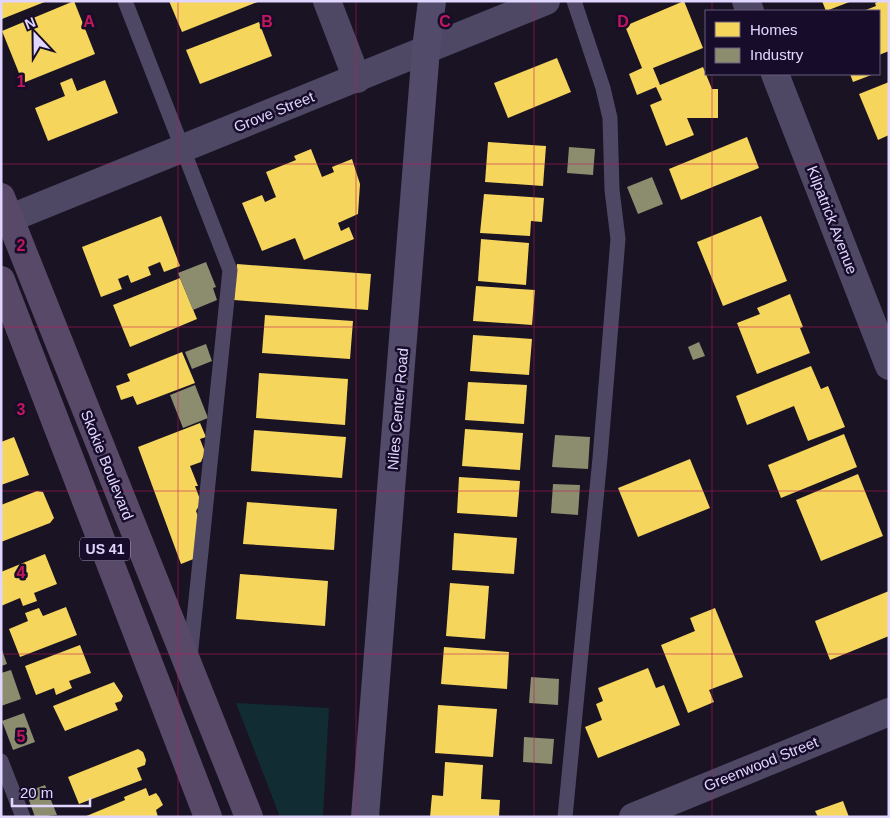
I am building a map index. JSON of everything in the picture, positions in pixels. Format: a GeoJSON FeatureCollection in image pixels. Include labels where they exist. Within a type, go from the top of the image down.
{"type":"FeatureCollection","features":[{"type":"Feature","properties":{"kind":"main road","name":"Niles Center Road"},"geometry":{"type":"LineString","coordinates":[[366,817],[426,49],[432,1]]}},
{"type":"Feature","properties":{"kind":"main road","name":"Skokie Boulevard"},"geometry":{"type":"LineString","coordinates":[[4,212],[249,817]]}},
{"type":"Feature","properties":{"kind":"main road","name":"Skokie Boulevard"},"geometry":{"type":"LineString","coordinates":[[1,280],[208,817]]}},
{"type":"Feature","properties":{"kind":"street"},"geometry":{"type":"LineString","coordinates":[[327,1],[357,79]]}},
{"type":"Feature","properties":{"kind":"street","name":"Grove Street"},"geometry":{"type":"LineString","coordinates":[[4,212],[182,149],[546,1]]}},
{"type":"Feature","properties":{"kind":"street","name":"Kilpatrick Avenue"},"geometry":{"type":"LineString","coordinates":[[775,75],[889,366]]}},
{"type":"Feature","properties":{"kind":"street","name":"Greenwood Street"},"geometry":{"type":"LineString","coordinates":[[633,817],[889,712]]}},
{"type":"Feature","properties":{"kind":"lane"},"geometry":{"type":"LineString","coordinates":[[125,1],[230,270],[189,672]]}},
{"type":"Feature","properties":{"kind":"lane"},"geometry":{"type":"LineString","coordinates":[[565,817],[600,458],[618,239],[612,190],[610,118],[603,88],[574,1]]}},
{"type":"Feature","properties":{"kind":"lane"},"geometry":{"type":"LineString","coordinates":[[1,761],[23,817]]}},
{"type":"Feature","properties":{"kind":"green space"},"geometry":{"type":"Polygon","coordinates":[[[236,703],[329,708],[323,817],[280,817],[236,703]]]}},
{"type":"Feature","properties":{"kind":"building: Homes"},"geometry":{"type":"Polygon","coordinates":[[[1,1],[47,1],[2,19],[1,1]]]}},
{"type":"Feature","properties":{"kind":"building: Homes"},"geometry":{"type":"Polygon","coordinates":[[[74,1],[95,54],[23,83],[2,31],[74,1]]]}},
{"type":"Feature","properties":{"kind":"building: Homes"},"geometry":{"type":"Polygon","coordinates":[[[169,1],[260,1],[182,32],[169,1]]]}},
{"type":"Feature","properties":{"kind":"building: Homes"},"geometry":{"type":"Polygon","coordinates":[[[684,1],[703,48],[653,68],[660,85],[703,67],[712,89],[718,89],[718,118],[687,118],[694,135],[666,146],[650,105],[662,100],[656,87],[637,95],[629,74],[642,68],[625,26],[684,1]]]}},
{"type":"Feature","properties":{"kind":"building: Homes"},"geometry":{"type":"Polygon","coordinates":[[[822,1],[852,1],[829,10],[826,10],[822,1]]]}},
{"type":"Feature","properties":{"kind":"building: Homes"},"geometry":{"type":"Polygon","coordinates":[[[889,1],[889,51],[880,55],[880,10],[866,10],[876,6],[875,3],[889,1]]]}},
{"type":"Feature","properties":{"kind":"building: Homes"},"geometry":{"type":"Polygon","coordinates":[[[259,22],[272,56],[200,84],[186,50],[259,22]]]}},
{"type":"Feature","properties":{"kind":"building: Homes"},"geometry":{"type":"Polygon","coordinates":[[[557,58],[571,92],[508,118],[494,83],[557,58]]]}},
{"type":"Feature","properties":{"kind":"building: Homes"},"geometry":{"type":"Polygon","coordinates":[[[850,75],[871,75],[853,82],[850,75]]]}},
{"type":"Feature","properties":{"kind":"building: Homes"},"geometry":{"type":"Polygon","coordinates":[[[72,78],[77,91],[105,80],[118,113],[48,141],[35,108],[65,96],[60,83],[72,78]]]}},
{"type":"Feature","properties":{"kind":"building: Homes"},"geometry":{"type":"Polygon","coordinates":[[[889,82],[889,135],[878,140],[859,94],[889,82]]]}},
{"type":"Feature","properties":{"kind":"building: Homes"},"geometry":{"type":"Polygon","coordinates":[[[747,137],[759,168],[681,200],[669,169],[747,137]]]}},
{"type":"Feature","properties":{"kind":"building: Homes"},"geometry":{"type":"Polygon","coordinates":[[[488,142],[546,146],[543,186],[485,182],[488,142]]]}},
{"type":"Feature","properties":{"kind":"building: Homes"},"geometry":{"type":"Polygon","coordinates":[[[311,149],[322,177],[334,172],[332,167],[352,159],[360,184],[358,214],[338,223],[341,231],[349,227],[354,239],[304,260],[295,238],[262,251],[242,203],[262,195],[265,202],[276,197],[266,172],[296,160],[294,156],[311,149]]]}},
{"type":"Feature","properties":{"kind":"building: Homes"},"geometry":{"type":"Polygon","coordinates":[[[484,194],[544,198],[542,222],[531,221],[530,236],[480,233],[484,194]]]}},
{"type":"Feature","properties":{"kind":"building: Homes"},"geometry":{"type":"Polygon","coordinates":[[[161,216],[180,266],[164,272],[160,262],[148,267],[151,275],[131,283],[128,275],[118,279],[122,289],[101,297],[82,247],[161,216]]]}},
{"type":"Feature","properties":{"kind":"building: Homes"},"geometry":{"type":"Polygon","coordinates":[[[761,216],[787,281],[723,306],[697,242],[761,216]]]}},
{"type":"Feature","properties":{"kind":"building: Homes"},"geometry":{"type":"Polygon","coordinates":[[[481,239],[529,243],[526,285],[478,281],[481,239]]]}},
{"type":"Feature","properties":{"kind":"building: Homes"},"geometry":{"type":"Polygon","coordinates":[[[237,264],[371,274],[368,310],[234,300],[237,264]]]}},
{"type":"Feature","properties":{"kind":"building: Homes"},"geometry":{"type":"Polygon","coordinates":[[[180,278],[197,319],[130,347],[113,305],[180,278]]]}},
{"type":"Feature","properties":{"kind":"building: Homes"},"geometry":{"type":"Polygon","coordinates":[[[476,286],[535,290],[532,325],[473,321],[476,286]]]}},
{"type":"Feature","properties":{"kind":"building: Homes"},"geometry":{"type":"Polygon","coordinates":[[[790,294],[803,327],[800,328],[810,353],[757,374],[737,323],[760,314],[757,308],[790,294]]]}},
{"type":"Feature","properties":{"kind":"building: Homes"},"geometry":{"type":"Polygon","coordinates":[[[265,315],[353,321],[350,359],[262,353],[265,315]]]}},
{"type":"Feature","properties":{"kind":"building: Homes"},"geometry":{"type":"Polygon","coordinates":[[[473,335],[532,339],[529,375],[470,371],[473,335]]]}},
{"type":"Feature","properties":{"kind":"building: Homes"},"geometry":{"type":"Polygon","coordinates":[[[182,352],[195,383],[137,405],[133,396],[121,400],[116,386],[130,381],[127,374],[182,352]]]}},
{"type":"Feature","properties":{"kind":"building: Homes"},"geometry":{"type":"Polygon","coordinates":[[[811,366],[821,389],[828,386],[845,427],[808,441],[794,406],[747,425],[736,396],[811,366]]]}},
{"type":"Feature","properties":{"kind":"building: Homes"},"geometry":{"type":"Polygon","coordinates":[[[259,373],[348,379],[345,425],[256,418],[259,373]]]}},
{"type":"Feature","properties":{"kind":"building: Homes"},"geometry":{"type":"Polygon","coordinates":[[[468,382],[527,385],[524,424],[465,420],[468,382]]]}},
{"type":"Feature","properties":{"kind":"building: Homes"},"geometry":{"type":"Polygon","coordinates":[[[200,423],[206,437],[200,439],[205,452],[201,462],[190,466],[198,486],[195,486],[201,502],[196,511],[199,519],[196,558],[181,564],[138,447],[200,423]]]}},
{"type":"Feature","properties":{"kind":"building: Homes"},"geometry":{"type":"Polygon","coordinates":[[[465,429],[523,433],[520,470],[462,466],[465,429]]]}},
{"type":"Feature","properties":{"kind":"building: Homes"},"geometry":{"type":"Polygon","coordinates":[[[254,430],[346,437],[342,478],[251,471],[254,430]]]}},
{"type":"Feature","properties":{"kind":"building: Homes"},"geometry":{"type":"Polygon","coordinates":[[[844,434],[857,467],[781,498],[768,465],[844,434]]]}},
{"type":"Feature","properties":{"kind":"building: Homes"},"geometry":{"type":"Polygon","coordinates":[[[14,437],[29,475],[1,485],[1,442],[14,437]]]}},
{"type":"Feature","properties":{"kind":"building: Homes"},"geometry":{"type":"Polygon","coordinates":[[[690,459],[710,508],[638,537],[618,488],[690,459]]]}},
{"type":"Feature","properties":{"kind":"building: Homes"},"geometry":{"type":"Polygon","coordinates":[[[858,474],[883,536],[821,561],[796,500],[858,474]]]}},
{"type":"Feature","properties":{"kind":"building: Homes"},"geometry":{"type":"Polygon","coordinates":[[[459,477],[520,481],[517,517],[457,513],[459,477]]]}},
{"type":"Feature","properties":{"kind":"building: Homes"},"geometry":{"type":"Polygon","coordinates":[[[37,491],[43,492],[54,518],[50,523],[1,542],[1,505],[37,491]]]}},
{"type":"Feature","properties":{"kind":"building: Homes"},"geometry":{"type":"Polygon","coordinates":[[[247,502],[337,509],[334,550],[243,544],[247,502]]]}},
{"type":"Feature","properties":{"kind":"building: Homes"},"geometry":{"type":"Polygon","coordinates":[[[454,533],[517,538],[514,574],[452,570],[454,533]]]}},
{"type":"Feature","properties":{"kind":"building: Homes"},"geometry":{"type":"Polygon","coordinates":[[[45,554],[57,584],[34,593],[37,601],[23,606],[20,598],[1,606],[1,572],[45,554]]]}},
{"type":"Feature","properties":{"kind":"building: Homes"},"geometry":{"type":"Polygon","coordinates":[[[240,574],[328,581],[325,626],[236,619],[240,574]]]}},
{"type":"Feature","properties":{"kind":"building: Homes"},"geometry":{"type":"Polygon","coordinates":[[[450,583],[489,586],[485,639],[446,636],[450,583]]]}},
{"type":"Feature","properties":{"kind":"building: Homes"},"geometry":{"type":"Polygon","coordinates":[[[889,591],[889,636],[830,660],[815,621],[889,591]]]}},
{"type":"Feature","properties":{"kind":"building: Homes"},"geometry":{"type":"Polygon","coordinates":[[[66,607],[77,635],[20,657],[9,629],[28,621],[25,613],[39,608],[43,616],[66,607]]]}},
{"type":"Feature","properties":{"kind":"building: Homes"},"geometry":{"type":"Polygon","coordinates":[[[715,608],[743,677],[709,690],[714,702],[688,713],[661,645],[695,631],[690,618],[715,608]]]}},
{"type":"Feature","properties":{"kind":"building: Homes"},"geometry":{"type":"Polygon","coordinates":[[[80,645],[91,673],[69,681],[72,688],[56,695],[54,688],[36,695],[25,666],[80,645]]]}},
{"type":"Feature","properties":{"kind":"building: Homes"},"geometry":{"type":"Polygon","coordinates":[[[444,647],[509,652],[507,689],[441,684],[444,647]]]}},
{"type":"Feature","properties":{"kind":"building: Homes"},"geometry":{"type":"Polygon","coordinates":[[[648,668],[656,688],[664,685],[680,725],[598,758],[585,727],[602,720],[596,704],[603,701],[598,688],[648,668]]]}},
{"type":"Feature","properties":{"kind":"building: Homes"},"geometry":{"type":"Polygon","coordinates":[[[114,682],[123,696],[121,701],[115,703],[118,710],[65,731],[53,706],[114,682]]]}},
{"type":"Feature","properties":{"kind":"building: Homes"},"geometry":{"type":"Polygon","coordinates":[[[438,705],[497,709],[493,757],[435,753],[438,705]]]}},
{"type":"Feature","properties":{"kind":"building: Homes"},"geometry":{"type":"Polygon","coordinates":[[[138,749],[143,752],[146,760],[145,765],[137,768],[142,780],[79,804],[68,777],[138,749]]]}},
{"type":"Feature","properties":{"kind":"building: Homes"},"geometry":{"type":"Polygon","coordinates":[[[445,762],[483,765],[481,799],[500,800],[499,817],[430,817],[432,795],[443,796],[445,762]]]}},
{"type":"Feature","properties":{"kind":"building: Homes"},"geometry":{"type":"Polygon","coordinates":[[[146,788],[149,796],[156,793],[163,805],[156,810],[158,817],[84,817],[125,800],[124,797],[146,788]]]}},
{"type":"Feature","properties":{"kind":"building: Homes"},"geometry":{"type":"Polygon","coordinates":[[[843,801],[849,817],[818,817],[815,811],[843,801]]]}},
{"type":"Feature","properties":{"kind":"building: Industry"},"geometry":{"type":"Polygon","coordinates":[[[569,147],[595,149],[593,175],[567,173],[569,147]]]}},
{"type":"Feature","properties":{"kind":"building: Industry"},"geometry":{"type":"Polygon","coordinates":[[[652,177],[663,204],[638,214],[627,187],[652,177]]]}},
{"type":"Feature","properties":{"kind":"building: Industry"},"geometry":{"type":"Polygon","coordinates":[[[206,262],[216,287],[213,288],[217,300],[193,310],[178,273],[206,262]]]}},
{"type":"Feature","properties":{"kind":"building: Industry"},"geometry":{"type":"Polygon","coordinates":[[[699,342],[705,356],[693,360],[688,347],[699,342]]]}},
{"type":"Feature","properties":{"kind":"building: Industry"},"geometry":{"type":"Polygon","coordinates":[[[206,344],[212,361],[192,369],[185,352],[206,344]]]}},
{"type":"Feature","properties":{"kind":"building: Industry"},"geometry":{"type":"Polygon","coordinates":[[[195,385],[208,418],[183,428],[170,395],[195,385]]]}},
{"type":"Feature","properties":{"kind":"building: Industry"},"geometry":{"type":"Polygon","coordinates":[[[555,435],[590,437],[588,469],[552,467],[555,435]]]}},
{"type":"Feature","properties":{"kind":"building: Industry"},"geometry":{"type":"Polygon","coordinates":[[[553,484],[580,485],[578,515],[551,513],[553,484]]]}},
{"type":"Feature","properties":{"kind":"building: Industry"},"geometry":{"type":"Polygon","coordinates":[[[1,647],[7,664],[1,666],[1,647]]]}},
{"type":"Feature","properties":{"kind":"building: Industry"},"geometry":{"type":"Polygon","coordinates":[[[11,670],[21,699],[1,706],[1,673],[11,670]]]}},
{"type":"Feature","properties":{"kind":"building: Industry"},"geometry":{"type":"Polygon","coordinates":[[[531,677],[559,679],[558,705],[529,703],[531,677]]]}},
{"type":"Feature","properties":{"kind":"building: Industry"},"geometry":{"type":"Polygon","coordinates":[[[24,713],[35,742],[13,750],[2,721],[24,713]]]}},
{"type":"Feature","properties":{"kind":"building: Industry"},"geometry":{"type":"Polygon","coordinates":[[[524,737],[554,739],[552,764],[523,762],[524,737]]]}},
{"type":"Feature","properties":{"kind":"building: Industry"},"geometry":{"type":"Polygon","coordinates":[[[45,785],[57,815],[35,817],[26,792],[45,785]]]}}]}
